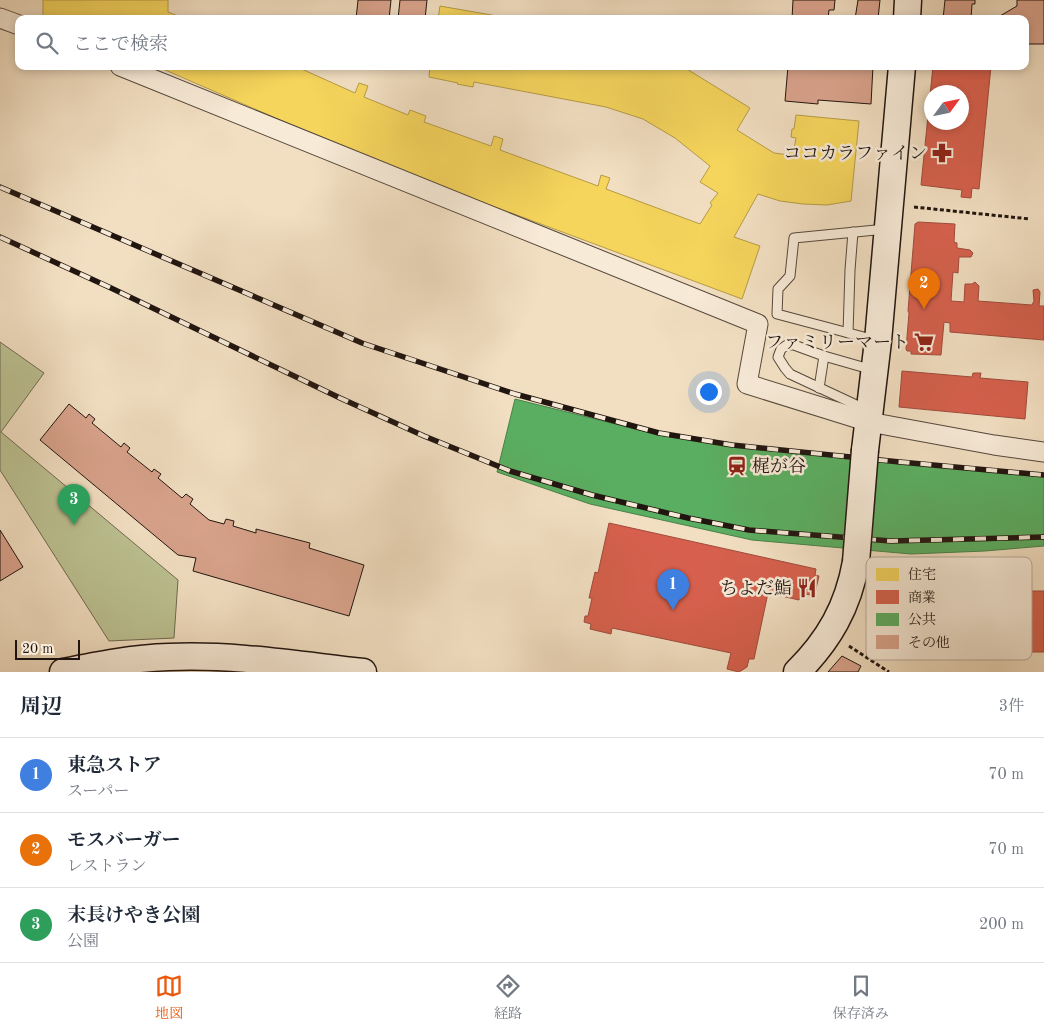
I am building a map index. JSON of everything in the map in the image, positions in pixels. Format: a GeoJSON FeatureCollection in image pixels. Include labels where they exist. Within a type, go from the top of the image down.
{"type":"FeatureCollection","features":[{"type":"Feature","properties":{"kind":"street"},"geometry":{"type":"LineString","coordinates":[[907,15],[908,0]]}},
{"type":"Feature","properties":{"kind":"street"},"geometry":{"type":"LineString","coordinates":[[0,18],[15,24]]}},
{"type":"Feature","properties":{"kind":"street"},"geometry":{"type":"LineString","coordinates":[[130,70],[758,324],[747,384],[869,417],[994,445],[1044,452]]}},
{"type":"Feature","properties":{"kind":"street"},"geometry":{"type":"LineString","coordinates":[[796,672],[830,634],[853,582],[878,341],[902,70]]}},
{"type":"Feature","properties":{"kind":"street"},"geometry":{"type":"LineString","coordinates":[[63,672],[108,663],[169,657],[238,658],[363,672]]}},
{"type":"Feature","properties":{"kind":"lane"},"geometry":{"type":"LineString","coordinates":[[878,341],[777,314],[778,289],[790,276],[794,238],[853,232],[889,216]]}},
{"type":"Feature","properties":{"kind":"lane"},"geometry":{"type":"LineString","coordinates":[[848,333],[853,232]]}},
{"type":"Feature","properties":{"kind":"lane"},"geometry":{"type":"LineString","coordinates":[[869,417],[819,388],[790,374],[778,358],[781,349],[787,345],[794,345],[875,371]]}},
{"type":"Feature","properties":{"kind":"lane"},"geometry":{"type":"LineString","coordinates":[[819,388],[824,356]]}},
{"type":"Feature","properties":{"kind":"path"},"geometry":{"type":"LineString","coordinates":[[889,216],[1030,220]]}},
{"type":"Feature","properties":{"kind":"path"},"geometry":{"type":"LineString","coordinates":[[830,634],[866,658]]}},
{"type":"Feature","properties":{"kind":"path"},"geometry":{"type":"LineString","coordinates":[[870,660],[888,672]]}},
{"type":"Feature","properties":{"kind":"green space"},"geometry":{"type":"Polygon","coordinates":[[[0,342],[44,373],[1,432],[178,580],[174,638],[109,641],[0,470],[0,342]]]}},
{"type":"Feature","properties":{"kind":"building: 住宅"},"geometry":{"type":"Polygon","coordinates":[[[43,0],[168,0],[168,12],[175,15],[43,15],[43,0]]]}},
{"type":"Feature","properties":{"kind":"building: 住宅"},"geometry":{"type":"Polygon","coordinates":[[[440,6],[491,15],[439,15],[440,6]]]}},
{"type":"Feature","properties":{"kind":"building: 住宅"},"geometry":{"type":"Polygon","coordinates":[[[165,70],[304,70],[355,93],[359,83],[368,86],[364,97],[408,115],[410,110],[426,116],[424,122],[491,146],[494,136],[503,139],[500,150],[598,186],[601,175],[610,178],[606,189],[700,224],[712,205],[710,203],[718,193],[700,182],[710,166],[675,138],[643,119],[606,107],[474,82],[473,87],[457,84],[429,77],[430,70],[688,70],[750,108],[737,130],[774,153],[789,155],[790,148],[794,149],[796,138],[791,137],[796,115],[859,121],[851,201],[827,205],[803,204],[780,201],[758,194],[734,237],[760,246],[742,299],[388,167],[165,70]]]}},
{"type":"Feature","properties":{"kind":"building: 商業"},"geometry":{"type":"Polygon","coordinates":[[[933,70],[991,70],[979,189],[972,188],[971,198],[961,197],[962,190],[921,185],[927,130],[969,130],[969,85],[931,85],[933,70]]]}},
{"type":"Feature","properties":{"kind":"building: 商業"},"geometry":{"type":"Polygon","coordinates":[[[918,222],[955,224],[954,242],[957,243],[957,248],[970,250],[973,253],[971,257],[959,257],[958,273],[953,272],[951,301],[964,302],[965,284],[975,282],[979,286],[978,301],[1032,305],[1034,301],[1033,290],[1038,289],[1040,292],[1039,306],[1044,306],[1044,340],[950,332],[950,323],[944,322],[941,355],[911,354],[911,351],[907,351],[908,311],[915,224],[918,222]]]}},
{"type":"Feature","properties":{"kind":"building: 商業"},"geometry":{"type":"Polygon","coordinates":[[[902,371],[972,377],[973,373],[981,373],[980,378],[1028,382],[1025,419],[899,407],[902,371]]]}},
{"type":"Feature","properties":{"kind":"building: 商業"},"geometry":{"type":"Polygon","coordinates":[[[609,523],[816,569],[815,575],[819,576],[815,593],[810,595],[801,593],[799,600],[768,593],[754,659],[749,659],[747,667],[739,672],[727,669],[731,653],[612,628],[611,634],[590,629],[591,624],[584,622],[585,616],[588,616],[592,598],[589,598],[595,572],[598,573],[609,523]]]}},
{"type":"Feature","properties":{"kind":"building: 商業"},"geometry":{"type":"Polygon","coordinates":[[[1032,591],[1044,591],[1044,652],[1032,652],[1032,591]]]}},
{"type":"Feature","properties":{"kind":"building: 公共"},"geometry":{"type":"Polygon","coordinates":[[[515,399],[659,435],[731,446],[1044,477],[1044,546],[911,554],[752,540],[590,504],[497,472],[515,399]]]}},
{"type":"Feature","properties":{"kind":"building: その他"},"geometry":{"type":"Polygon","coordinates":[[[358,0],[391,0],[389,15],[356,15],[358,0]]]}},
{"type":"Feature","properties":{"kind":"building: その他"},"geometry":{"type":"Polygon","coordinates":[[[400,0],[427,0],[425,15],[398,15],[400,0]]]}},
{"type":"Feature","properties":{"kind":"building: その他"},"geometry":{"type":"Polygon","coordinates":[[[793,0],[835,0],[834,10],[829,10],[828,15],[792,15],[793,0]]]}},
{"type":"Feature","properties":{"kind":"building: その他"},"geometry":{"type":"Polygon","coordinates":[[[858,0],[880,0],[878,15],[856,15],[858,0]]]}},
{"type":"Feature","properties":{"kind":"building: その他"},"geometry":{"type":"Polygon","coordinates":[[[945,0],[975,0],[975,4],[972,4],[971,15],[943,15],[945,0]]]}},
{"type":"Feature","properties":{"kind":"building: その他"},"geometry":{"type":"Polygon","coordinates":[[[1017,0],[1044,0],[1044,44],[1029,44],[1029,15],[1002,15],[1017,6],[1017,0]]]}},
{"type":"Feature","properties":{"kind":"building: その他"},"geometry":{"type":"Polygon","coordinates":[[[788,70],[873,70],[871,104],[818,100],[818,104],[785,101],[788,70]]]}},
{"type":"Feature","properties":{"kind":"building: その他"},"geometry":{"type":"Polygon","coordinates":[[[69,404],[86,418],[89,414],[95,419],[92,423],[121,447],[124,443],[130,448],[127,452],[152,472],[154,469],[161,474],[158,478],[182,498],[186,494],[193,499],[190,504],[209,520],[224,524],[226,519],[234,521],[233,526],[256,533],[256,529],[310,543],[309,548],[364,565],[349,616],[193,571],[196,558],[178,555],[40,440],[69,404]]]}},
{"type":"Feature","properties":{"kind":"building: その他"},"geometry":{"type":"Polygon","coordinates":[[[0,530],[23,567],[0,581],[0,530]]]}},
{"type":"Feature","properties":{"kind":"building: その他"},"geometry":{"type":"Polygon","coordinates":[[[842,656],[861,666],[858,672],[828,672],[842,656]]]}},
{"type":"Feature","properties":{"kind":"railway"},"geometry":{"type":"LineString","coordinates":[[0,187],[362,343],[515,394],[659,433],[732,445],[1044,475]]}},
{"type":"Feature","properties":{"kind":"railway"},"geometry":{"type":"LineString","coordinates":[[0,237],[424,436],[510,471],[592,495],[688,518],[749,530],[891,541],[1044,537]]}},
{"type":"Feature","properties":{"kind":"place","name":"ココカラファイン"},"geometry":{"type":"Point","coordinates":[942,153]}},
{"type":"Feature","properties":{"kind":"place","name":"モスバーガー"},"geometry":{"type":"Point","coordinates":[924,309]}},
{"type":"Feature","properties":{"kind":"place","name":"ファミリーマート"},"geometry":{"type":"Point","coordinates":[924,342]}},
{"type":"Feature","properties":{"kind":"place","name":"梶が谷"},"geometry":{"type":"Point","coordinates":[737,466]}},
{"type":"Feature","properties":{"kind":"place","name":"末長けやき公園"},"geometry":{"type":"Point","coordinates":[74,525]}},
{"type":"Feature","properties":{"kind":"place","name":"ちよだ鮨"},"geometry":{"type":"Point","coordinates":[807,588]}},
{"type":"Feature","properties":{"kind":"place","name":"東急ストア"},"geometry":{"type":"Point","coordinates":[673,610]}}]}
